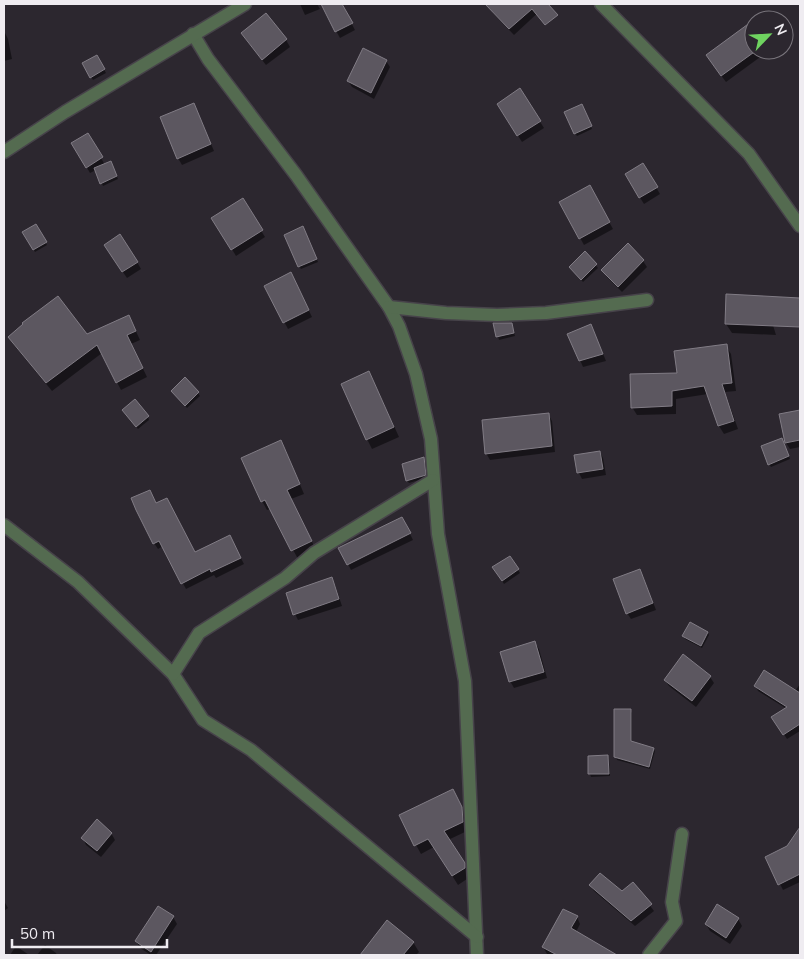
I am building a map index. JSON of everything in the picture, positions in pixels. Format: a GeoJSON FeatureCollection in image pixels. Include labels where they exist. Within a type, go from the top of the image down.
{"type":"FeatureCollection","features":[{"type":"Feature","properties":{"kind":"street"},"geometry":{"type":"LineString","coordinates":[[4,152],[64,112],[245,4]]}},
{"type":"Feature","properties":{"kind":"street"},"geometry":{"type":"LineString","coordinates":[[602,4],[749,154],[800,226]]}},
{"type":"Feature","properties":{"kind":"street"},"geometry":{"type":"LineString","coordinates":[[193,34],[208,59],[296,175],[389,307],[400,326],[416,374],[431,439],[438,534],[465,681],[477,955]]}},
{"type":"Feature","properties":{"kind":"street"},"geometry":{"type":"LineString","coordinates":[[389,307],[446,313],[546,313],[647,300]]}},
{"type":"Feature","properties":{"kind":"street"},"geometry":{"type":"LineString","coordinates":[[173,674],[199,633],[285,578],[314,553],[433,480]]}},
{"type":"Feature","properties":{"kind":"street"},"geometry":{"type":"LineString","coordinates":[[4,525],[78,582],[173,674],[203,720],[251,750],[476,938]]}},
{"type":"Feature","properties":{"kind":"street"},"geometry":{"type":"LineString","coordinates":[[650,955],[676,921],[672,902],[682,834]]}},
{"type":"Feature","properties":{"kind":"building"},"geometry":{"type":"Polygon","coordinates":[[[321,4],[342,4],[353,23],[335,32],[321,4]]]}},
{"type":"Feature","properties":{"kind":"building"},"geometry":{"type":"Polygon","coordinates":[[[485,4],[548,4],[558,15],[545,25],[532,9],[509,29],[485,4]]]}},
{"type":"Feature","properties":{"kind":"building"},"geometry":{"type":"Polygon","coordinates":[[[266,13],[287,39],[262,60],[241,33],[266,13]]]}},
{"type":"Feature","properties":{"kind":"building"},"geometry":{"type":"Polygon","coordinates":[[[744,27],[744,59],[721,76],[706,55],[744,27]]]}},
{"type":"Feature","properties":{"kind":"building"},"geometry":{"type":"Polygon","coordinates":[[[363,48],[387,60],[371,93],[347,81],[363,48]]]}},
{"type":"Feature","properties":{"kind":"building"},"geometry":{"type":"Polygon","coordinates":[[[97,55],[105,69],[90,78],[82,63],[97,55]]]}},
{"type":"Feature","properties":{"kind":"building"},"geometry":{"type":"Polygon","coordinates":[[[520,88],[541,121],[517,136],[497,104],[520,88]]]}},
{"type":"Feature","properties":{"kind":"building"},"geometry":{"type":"Polygon","coordinates":[[[194,103],[211,144],[177,159],[160,117],[194,103]]]}},
{"type":"Feature","properties":{"kind":"building"},"geometry":{"type":"Polygon","coordinates":[[[582,104],[592,126],[574,134],[564,112],[582,104]]]}},
{"type":"Feature","properties":{"kind":"building"},"geometry":{"type":"Polygon","coordinates":[[[88,133],[103,157],[86,168],[71,143],[88,133]]]}},
{"type":"Feature","properties":{"kind":"building"},"geometry":{"type":"Polygon","coordinates":[[[111,161],[117,176],[100,184],[94,168],[111,161]]]}},
{"type":"Feature","properties":{"kind":"building"},"geometry":{"type":"Polygon","coordinates":[[[643,163],[658,187],[639,198],[625,174],[643,163]]]}},
{"type":"Feature","properties":{"kind":"building"},"geometry":{"type":"Polygon","coordinates":[[[590,185],[610,222],[579,239],[559,202],[590,185]]]}},
{"type":"Feature","properties":{"kind":"building"},"geometry":{"type":"Polygon","coordinates":[[[243,198],[263,230],[231,250],[211,218],[243,198]]]}},
{"type":"Feature","properties":{"kind":"building"},"geometry":{"type":"Polygon","coordinates":[[[36,224],[47,242],[33,250],[22,232],[36,224]]]}},
{"type":"Feature","properties":{"kind":"building"},"geometry":{"type":"Polygon","coordinates":[[[303,226],[317,259],[298,267],[284,235],[303,226]]]}},
{"type":"Feature","properties":{"kind":"building"},"geometry":{"type":"Polygon","coordinates":[[[120,234],[138,262],[122,272],[104,245],[120,234]]]}},
{"type":"Feature","properties":{"kind":"building"},"geometry":{"type":"Polygon","coordinates":[[[628,243],[644,260],[618,287],[601,270],[628,243]]]}},
{"type":"Feature","properties":{"kind":"building"},"geometry":{"type":"Polygon","coordinates":[[[585,251],[597,264],[581,280],[569,267],[585,251]]]}},
{"type":"Feature","properties":{"kind":"building"},"geometry":{"type":"Polygon","coordinates":[[[291,272],[309,310],[283,323],[264,286],[291,272]]]}},
{"type":"Feature","properties":{"kind":"building"},"geometry":{"type":"Polygon","coordinates":[[[726,294],[800,298],[800,327],[725,324],[726,294]]]}},
{"type":"Feature","properties":{"kind":"building"},"geometry":{"type":"Polygon","coordinates":[[[58,296],[87,334],[129,315],[136,331],[127,335],[143,368],[116,383],[97,345],[46,383],[8,337],[22,323],[58,296]]]}},
{"type":"Feature","properties":{"kind":"building"},"geometry":{"type":"Polygon","coordinates":[[[493,323],[512,323],[514,333],[496,337],[493,323]]]}},
{"type":"Feature","properties":{"kind":"building"},"geometry":{"type":"Polygon","coordinates":[[[591,324],[603,354],[579,361],[567,334],[591,324]]]}},
{"type":"Feature","properties":{"kind":"building"},"geometry":{"type":"Polygon","coordinates":[[[727,344],[732,383],[722,384],[734,421],[718,426],[704,386],[672,391],[672,406],[631,408],[630,374],[677,373],[674,351],[727,344]]]}},
{"type":"Feature","properties":{"kind":"building"},"geometry":{"type":"Polygon","coordinates":[[[369,371],[394,427],[366,440],[341,384],[369,371]]]}},
{"type":"Feature","properties":{"kind":"building"},"geometry":{"type":"Polygon","coordinates":[[[185,377],[199,392],[185,406],[171,391],[185,377]]]}},
{"type":"Feature","properties":{"kind":"building"},"geometry":{"type":"Polygon","coordinates":[[[135,399],[149,416],[136,427],[122,410],[135,399]]]}},
{"type":"Feature","properties":{"kind":"building"},"geometry":{"type":"Polygon","coordinates":[[[800,410],[800,440],[785,443],[779,414],[800,410]]]}},
{"type":"Feature","properties":{"kind":"building"},"geometry":{"type":"Polygon","coordinates":[[[549,413],[552,446],[485,454],[482,420],[549,413]]]}},
{"type":"Feature","properties":{"kind":"building"},"geometry":{"type":"Polygon","coordinates":[[[782,438],[789,456],[768,465],[761,446],[782,438]]]}},
{"type":"Feature","properties":{"kind":"building"},"geometry":{"type":"Polygon","coordinates":[[[281,440],[300,484],[287,490],[312,541],[291,551],[265,500],[261,502],[241,458],[281,440]]]}},
{"type":"Feature","properties":{"kind":"building"},"geometry":{"type":"Polygon","coordinates":[[[600,451],[603,469],[577,473],[574,455],[600,451]]]}},
{"type":"Feature","properties":{"kind":"building"},"geometry":{"type":"Polygon","coordinates":[[[424,457],[426,475],[406,481],[402,464],[424,457]]]}},
{"type":"Feature","properties":{"kind":"building"},"geometry":{"type":"Polygon","coordinates":[[[150,490],[156,503],[167,498],[195,552],[230,535],[241,558],[211,572],[210,569],[181,584],[159,541],[153,544],[131,498],[150,490]]]}},
{"type":"Feature","properties":{"kind":"building"},"geometry":{"type":"Polygon","coordinates":[[[402,517],[411,533],[347,565],[338,548],[402,517]]]}},
{"type":"Feature","properties":{"kind":"building"},"geometry":{"type":"Polygon","coordinates":[[[510,556],[519,569],[502,581],[492,567],[510,556]]]}},
{"type":"Feature","properties":{"kind":"building"},"geometry":{"type":"Polygon","coordinates":[[[640,569],[653,603],[626,614],[613,579],[640,569]]]}},
{"type":"Feature","properties":{"kind":"building"},"geometry":{"type":"Polygon","coordinates":[[[332,577],[339,599],[293,615],[286,593],[332,577]]]}},
{"type":"Feature","properties":{"kind":"building"},"geometry":{"type":"Polygon","coordinates":[[[690,622],[708,632],[701,646],[682,636],[690,622]]]}},
{"type":"Feature","properties":{"kind":"building"},"geometry":{"type":"Polygon","coordinates":[[[535,641],[544,672],[509,682],[500,652],[535,641]]]}},
{"type":"Feature","properties":{"kind":"building"},"geometry":{"type":"Polygon","coordinates":[[[683,654],[711,676],[692,701],[664,680],[683,654]]]}},
{"type":"Feature","properties":{"kind":"building"},"geometry":{"type":"Polygon","coordinates":[[[764,670],[800,693],[800,724],[783,735],[771,717],[787,707],[754,686],[764,670]]]}},
{"type":"Feature","properties":{"kind":"building"},"geometry":{"type":"Polygon","coordinates":[[[614,709],[631,709],[631,741],[654,748],[649,767],[614,757],[614,709]]]}},
{"type":"Feature","properties":{"kind":"building"},"geometry":{"type":"Polygon","coordinates":[[[608,755],[609,774],[588,774],[588,756],[608,755]]]}},
{"type":"Feature","properties":{"kind":"building"},"geometry":{"type":"Polygon","coordinates":[[[453,789],[462,807],[463,822],[444,831],[465,863],[465,868],[452,876],[428,839],[414,846],[399,815],[453,789]]]}},
{"type":"Feature","properties":{"kind":"building"},"geometry":{"type":"Polygon","coordinates":[[[97,819],[112,833],[97,851],[81,838],[97,819]]]}},
{"type":"Feature","properties":{"kind":"building"},"geometry":{"type":"Polygon","coordinates":[[[800,827],[800,874],[778,885],[765,857],[787,846],[800,827]]]}},
{"type":"Feature","properties":{"kind":"building"},"geometry":{"type":"Polygon","coordinates":[[[600,873],[622,891],[633,882],[652,904],[631,921],[589,885],[600,873]]]}},
{"type":"Feature","properties":{"kind":"building"},"geometry":{"type":"Polygon","coordinates":[[[717,904],[739,918],[726,938],[705,924],[717,904]]]}},
{"type":"Feature","properties":{"kind":"building"},"geometry":{"type":"Polygon","coordinates":[[[158,906],[174,916],[151,952],[135,941],[158,906]]]}},
{"type":"Feature","properties":{"kind":"building"},"geometry":{"type":"Polygon","coordinates":[[[563,909],[578,916],[571,928],[617,955],[557,955],[542,947],[563,909]]]}},
{"type":"Feature","properties":{"kind":"building"},"geometry":{"type":"Polygon","coordinates":[[[387,920],[414,942],[403,955],[360,955],[387,920]]]}}]}
